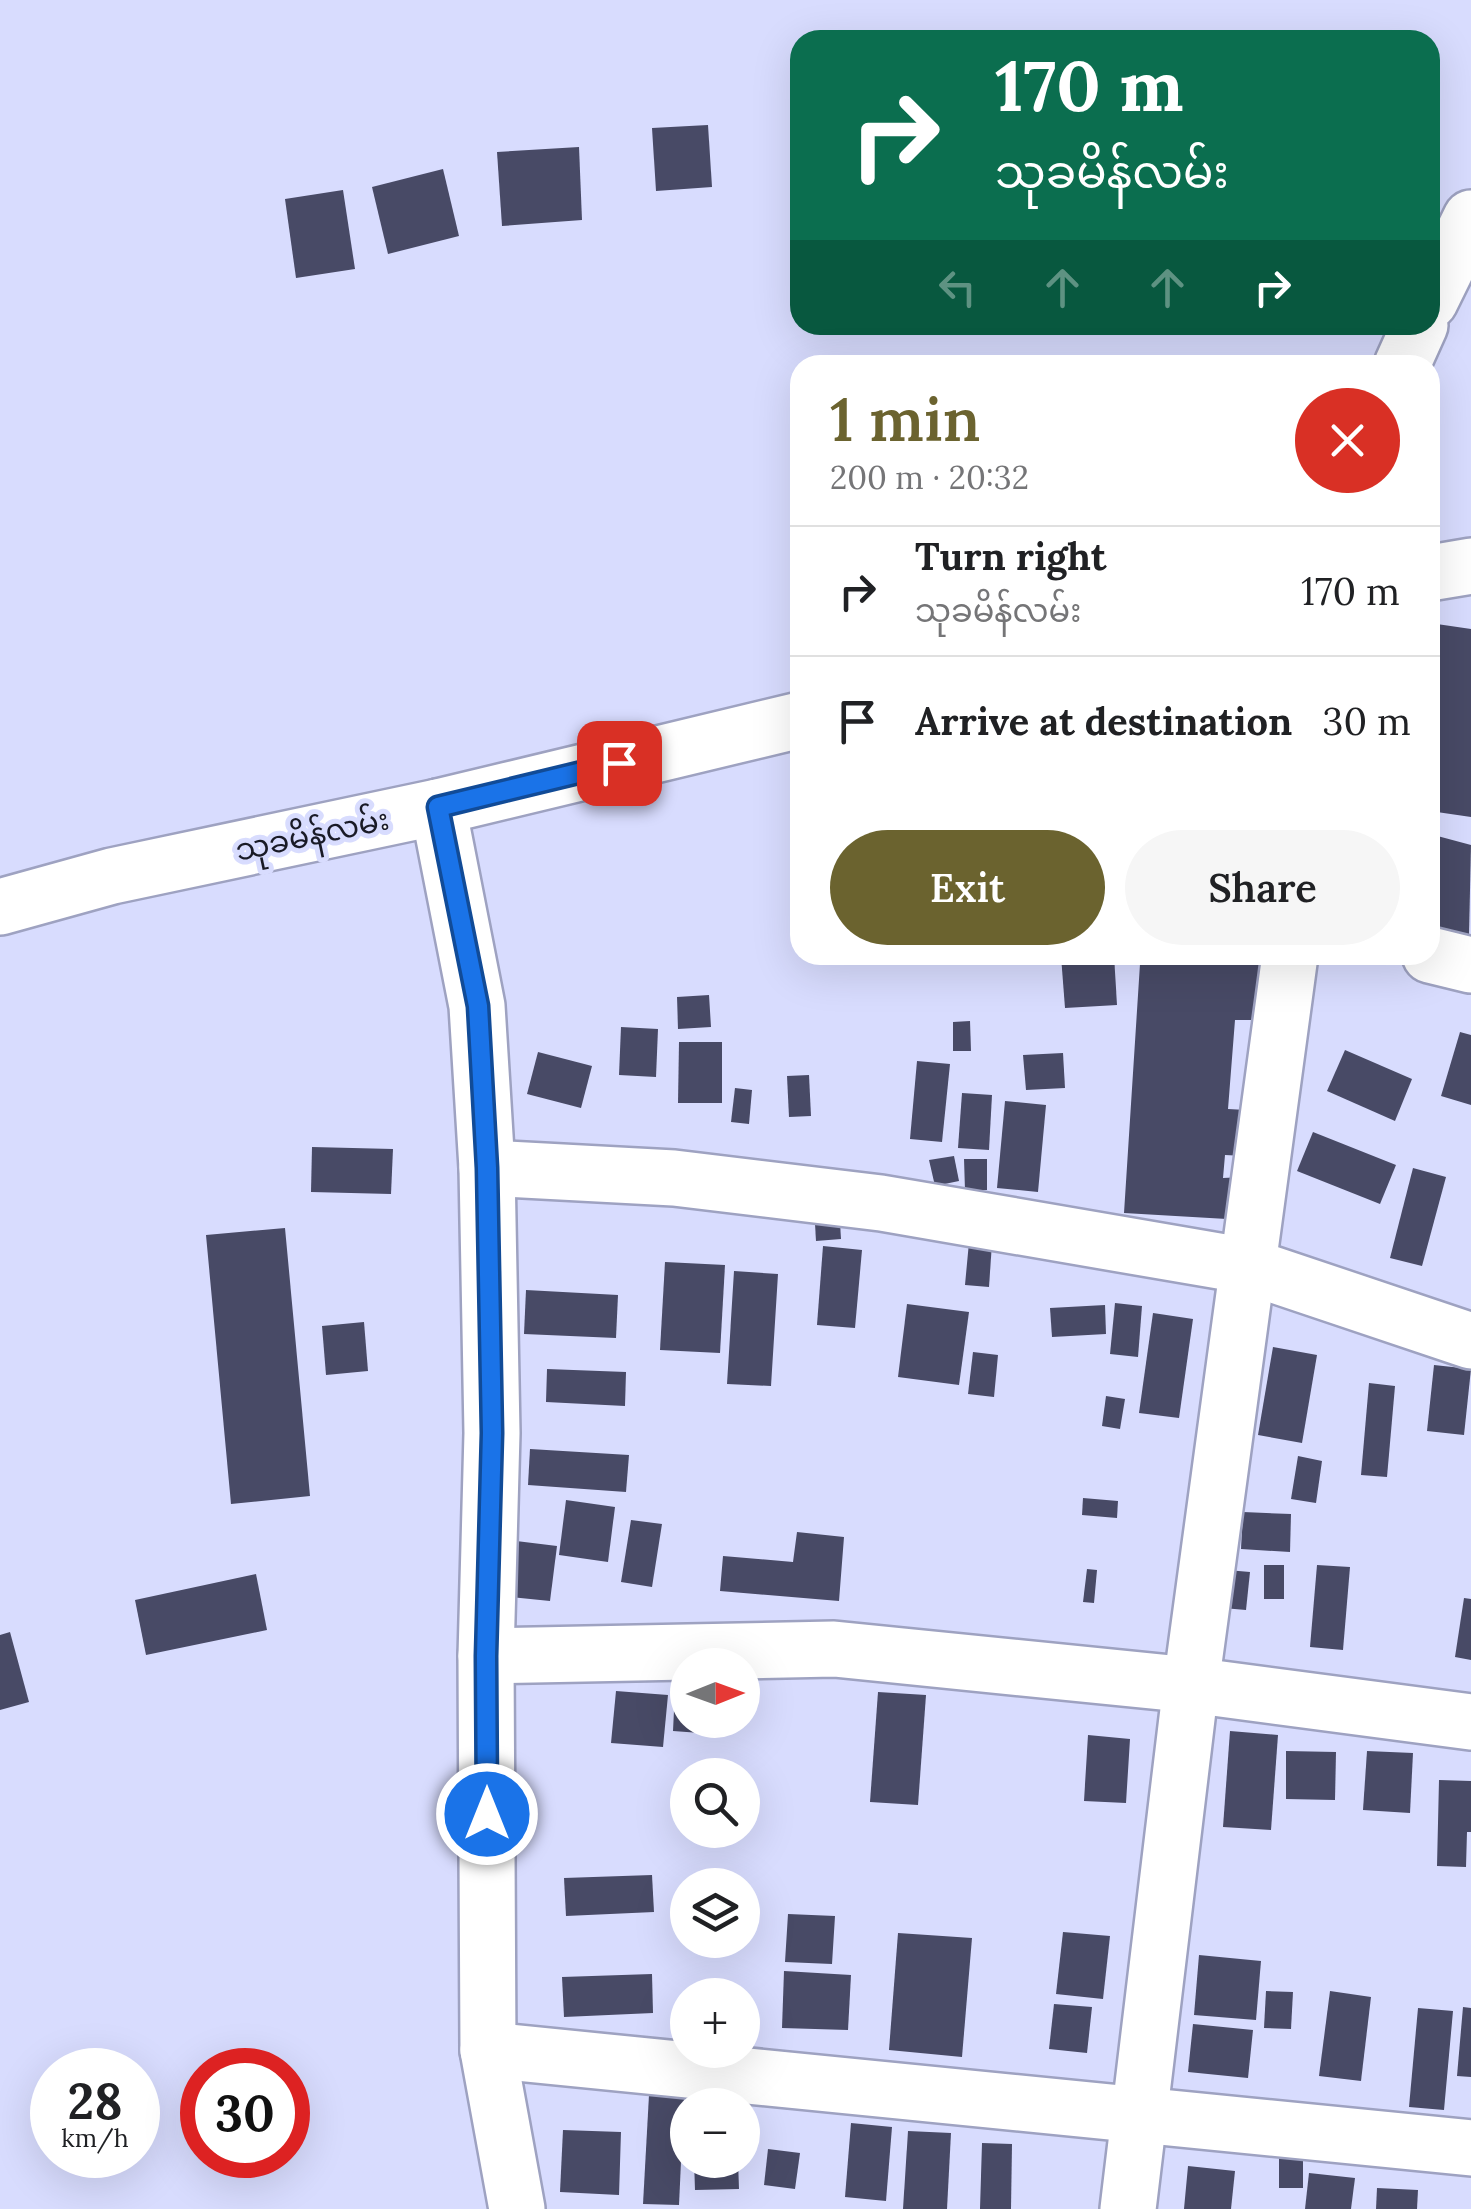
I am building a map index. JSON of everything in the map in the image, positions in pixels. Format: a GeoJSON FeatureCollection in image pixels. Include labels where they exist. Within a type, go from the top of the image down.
{"type":"FeatureCollection","features":[{"type":"Feature","properties":{"kind":"street"},"geometry":{"type":"LineString","coordinates":[[1440,282],[1471,218]]}},
{"type":"Feature","properties":{"kind":"street"},"geometry":{"type":"LineString","coordinates":[[1440,571],[1471,566]]}},
{"type":"Feature","properties":{"kind":"street","name":"သုခမိန်လမ်း"},"geometry":{"type":"LineString","coordinates":[[0,908],[112,876],[438,807],[790,722]]}},
{"type":"Feature","properties":{"kind":"street"},"geometry":{"type":"LineString","coordinates":[[438,807],[478,1006],[487,1168],[492,1433],[486,1656],[488,2050],[517,2209]]}},
{"type":"Feature","properties":{"kind":"street"},"geometry":{"type":"LineString","coordinates":[[1440,957],[1471,965]]}},
{"type":"Feature","properties":{"kind":"street"},"geometry":{"type":"LineString","coordinates":[[1128,2209],[1190,1685],[1289,965]]}},
{"type":"Feature","properties":{"kind":"street"},"geometry":{"type":"LineString","coordinates":[[487,1168],[674,1178],[881,1203],[1248,1266],[1471,1342]]}},
{"type":"Feature","properties":{"kind":"street"},"geometry":{"type":"LineString","coordinates":[[486,1656],[834,1650],[1190,1685],[1471,1722]]}},
{"type":"Feature","properties":{"kind":"street"},"geometry":{"type":"LineString","coordinates":[[488,2050],[1471,2148]]}},
{"type":"Feature","properties":{"kind":"building"},"geometry":{"type":"Polygon","coordinates":[[[708,125],[712,187],[656,191],[652,128],[708,125]]]}},
{"type":"Feature","properties":{"kind":"building"},"geometry":{"type":"Polygon","coordinates":[[[579,147],[582,220],[502,226],[497,152],[579,147]]]}},
{"type":"Feature","properties":{"kind":"building"},"geometry":{"type":"Polygon","coordinates":[[[443,169],[459,236],[388,254],[372,187],[443,169]]]}},
{"type":"Feature","properties":{"kind":"building"},"geometry":{"type":"Polygon","coordinates":[[[343,190],[355,269],[296,278],[285,199],[343,190]]]}},
{"type":"Feature","properties":{"kind":"building"},"geometry":{"type":"Polygon","coordinates":[[[1440,624],[1471,629],[1471,817],[1440,812],[1440,624]]]}},
{"type":"Feature","properties":{"kind":"building"},"geometry":{"type":"Polygon","coordinates":[[[1440,837],[1471,845],[1469,935],[1440,928],[1440,837]]]}},
{"type":"Feature","properties":{"kind":"building"},"geometry":{"type":"Polygon","coordinates":[[[1062,965],[1115,965],[1117,1005],[1065,1008],[1062,965]]]}},
{"type":"Feature","properties":{"kind":"building"},"geometry":{"type":"Polygon","coordinates":[[[1140,965],[1265,965],[1266,1020],[1235,1020],[1228,1109],[1246,1110],[1245,1156],[1225,1155],[1223,1178],[1243,1177],[1244,1220],[1124,1213],[1140,965]]]}},
{"type":"Feature","properties":{"kind":"building"},"geometry":{"type":"Polygon","coordinates":[[[709,995],[711,1027],[678,1029],[677,997],[709,995]]]}},
{"type":"Feature","properties":{"kind":"building"},"geometry":{"type":"Polygon","coordinates":[[[970,1021],[971,1051],[953,1051],[953,1022],[970,1021]]]}},
{"type":"Feature","properties":{"kind":"building"},"geometry":{"type":"Polygon","coordinates":[[[621,1027],[658,1029],[656,1077],[619,1075],[621,1027]]]}},
{"type":"Feature","properties":{"kind":"building"},"geometry":{"type":"Polygon","coordinates":[[[1460,1032],[1471,1035],[1471,1105],[1441,1096],[1460,1032]]]}},
{"type":"Feature","properties":{"kind":"building"},"geometry":{"type":"Polygon","coordinates":[[[679,1042],[722,1042],[722,1103],[678,1103],[679,1042]]]}},
{"type":"Feature","properties":{"kind":"building"},"geometry":{"type":"Polygon","coordinates":[[[1345,1050],[1412,1079],[1395,1121],[1327,1091],[1345,1050]]]}},
{"type":"Feature","properties":{"kind":"building"},"geometry":{"type":"Polygon","coordinates":[[[538,1052],[592,1066],[581,1108],[527,1094],[538,1052]]]}},
{"type":"Feature","properties":{"kind":"building"},"geometry":{"type":"Polygon","coordinates":[[[1063,1053],[1065,1088],[1026,1090],[1023,1055],[1063,1053]]]}},
{"type":"Feature","properties":{"kind":"building"},"geometry":{"type":"Polygon","coordinates":[[[917,1061],[950,1064],[942,1142],[910,1139],[917,1061]]]}},
{"type":"Feature","properties":{"kind":"building"},"geometry":{"type":"Polygon","coordinates":[[[809,1075],[811,1116],[789,1117],[787,1076],[809,1075]]]}},
{"type":"Feature","properties":{"kind":"building"},"geometry":{"type":"Polygon","coordinates":[[[735,1088],[752,1090],[749,1124],[731,1122],[735,1088]]]}},
{"type":"Feature","properties":{"kind":"building"},"geometry":{"type":"Polygon","coordinates":[[[962,1093],[992,1095],[989,1150],[958,1148],[962,1093]]]}},
{"type":"Feature","properties":{"kind":"building"},"geometry":{"type":"Polygon","coordinates":[[[1005,1101],[1046,1105],[1038,1192],[997,1188],[1005,1101]]]}},
{"type":"Feature","properties":{"kind":"building"},"geometry":{"type":"Polygon","coordinates":[[[1313,1132],[1396,1165],[1380,1204],[1297,1171],[1313,1132]]]}},
{"type":"Feature","properties":{"kind":"building"},"geometry":{"type":"Polygon","coordinates":[[[312,1147],[393,1149],[391,1194],[311,1192],[312,1147]]]}},
{"type":"Feature","properties":{"kind":"building"},"geometry":{"type":"Polygon","coordinates":[[[954,1156],[959,1181],[935,1186],[929,1160],[954,1156]]]}},
{"type":"Feature","properties":{"kind":"building"},"geometry":{"type":"Polygon","coordinates":[[[964,1159],[987,1159],[987,1190],[965,1191],[964,1159]]]}},
{"type":"Feature","properties":{"kind":"building"},"geometry":{"type":"Polygon","coordinates":[[[1413,1168],[1446,1177],[1422,1266],[1390,1258],[1413,1168]]]}},
{"type":"Feature","properties":{"kind":"building"},"geometry":{"type":"Polygon","coordinates":[[[840,1222],[841,1239],[816,1241],[815,1224],[840,1222]]]}},
{"type":"Feature","properties":{"kind":"building"},"geometry":{"type":"Polygon","coordinates":[[[285,1228],[310,1496],[231,1504],[206,1235],[285,1228]]]}},
{"type":"Feature","properties":{"kind":"building"},"geometry":{"type":"Polygon","coordinates":[[[969,1242],[992,1243],[989,1287],[965,1285],[969,1242]]]}},
{"type":"Feature","properties":{"kind":"building"},"geometry":{"type":"Polygon","coordinates":[[[823,1246],[862,1250],[855,1328],[817,1325],[823,1246]]]}},
{"type":"Feature","properties":{"kind":"building"},"geometry":{"type":"Polygon","coordinates":[[[665,1262],[725,1265],[720,1353],[660,1350],[665,1262]]]}},
{"type":"Feature","properties":{"kind":"building"},"geometry":{"type":"Polygon","coordinates":[[[734,1271],[778,1274],[771,1386],[727,1384],[734,1271]]]}},
{"type":"Feature","properties":{"kind":"building"},"geometry":{"type":"Polygon","coordinates":[[[526,1290],[618,1295],[616,1338],[524,1334],[526,1290]]]}},
{"type":"Feature","properties":{"kind":"building"},"geometry":{"type":"Polygon","coordinates":[[[1115,1303],[1142,1306],[1138,1357],[1110,1354],[1115,1303]]]}},
{"type":"Feature","properties":{"kind":"building"},"geometry":{"type":"Polygon","coordinates":[[[907,1304],[969,1312],[959,1385],[898,1377],[907,1304]]]}},
{"type":"Feature","properties":{"kind":"building"},"geometry":{"type":"Polygon","coordinates":[[[1105,1305],[1106,1334],[1052,1337],[1050,1308],[1105,1305]]]}},
{"type":"Feature","properties":{"kind":"building"},"geometry":{"type":"Polygon","coordinates":[[[1153,1313],[1193,1319],[1179,1418],[1139,1413],[1153,1313]]]}},
{"type":"Feature","properties":{"kind":"building"},"geometry":{"type":"Polygon","coordinates":[[[364,1322],[368,1371],[326,1375],[322,1326],[364,1322]]]}},
{"type":"Feature","properties":{"kind":"building"},"geometry":{"type":"Polygon","coordinates":[[[1273,1347],[1317,1355],[1302,1443],[1258,1435],[1273,1347]]]}},
{"type":"Feature","properties":{"kind":"building"},"geometry":{"type":"Polygon","coordinates":[[[973,1352],[998,1355],[994,1397],[968,1394],[973,1352]]]}},
{"type":"Feature","properties":{"kind":"building"},"geometry":{"type":"Polygon","coordinates":[[[1434,1365],[1471,1369],[1464,1435],[1427,1431],[1434,1365]]]}},
{"type":"Feature","properties":{"kind":"building"},"geometry":{"type":"Polygon","coordinates":[[[547,1369],[626,1372],[625,1406],[546,1402],[547,1369]]]}},
{"type":"Feature","properties":{"kind":"building"},"geometry":{"type":"Polygon","coordinates":[[[1369,1383],[1395,1386],[1387,1477],[1361,1475],[1369,1383]]]}},
{"type":"Feature","properties":{"kind":"building"},"geometry":{"type":"Polygon","coordinates":[[[1106,1396],[1125,1399],[1120,1429],[1102,1426],[1106,1396]]]}},
{"type":"Feature","properties":{"kind":"building"},"geometry":{"type":"Polygon","coordinates":[[[530,1449],[629,1455],[626,1492],[528,1485],[530,1449]]]}},
{"type":"Feature","properties":{"kind":"building"},"geometry":{"type":"Polygon","coordinates":[[[1298,1456],[1322,1461],[1316,1503],[1291,1499],[1298,1456]]]}},
{"type":"Feature","properties":{"kind":"building"},"geometry":{"type":"Polygon","coordinates":[[[1083,1498],[1118,1501],[1117,1518],[1082,1515],[1083,1498]]]}},
{"type":"Feature","properties":{"kind":"building"},"geometry":{"type":"Polygon","coordinates":[[[566,1500],[615,1507],[608,1562],[559,1555],[566,1500]]]}},
{"type":"Feature","properties":{"kind":"building"},"geometry":{"type":"Polygon","coordinates":[[[1243,1512],[1291,1514],[1290,1552],[1241,1549],[1243,1512]]]}},
{"type":"Feature","properties":{"kind":"building"},"geometry":{"type":"Polygon","coordinates":[[[631,1520],[662,1524],[652,1587],[621,1582],[631,1520]]]}},
{"type":"Feature","properties":{"kind":"building"},"geometry":{"type":"Polygon","coordinates":[[[797,1532],[844,1537],[839,1601],[720,1591],[723,1556],[793,1562],[797,1532]]]}},
{"type":"Feature","properties":{"kind":"building"},"geometry":{"type":"Polygon","coordinates":[[[507,1540],[557,1546],[550,1601],[501,1596],[507,1540]]]}},
{"type":"Feature","properties":{"kind":"building"},"geometry":{"type":"Polygon","coordinates":[[[1264,1565],[1284,1565],[1284,1599],[1264,1599],[1264,1565]]]}},
{"type":"Feature","properties":{"kind":"building"},"geometry":{"type":"Polygon","coordinates":[[[1317,1565],[1350,1567],[1343,1650],[1310,1647],[1317,1565]]]}},
{"type":"Feature","properties":{"kind":"building"},"geometry":{"type":"Polygon","coordinates":[[[1087,1569],[1097,1570],[1094,1603],[1083,1602],[1087,1569]]]}},
{"type":"Feature","properties":{"kind":"building"},"geometry":{"type":"Polygon","coordinates":[[[1227,1570],[1250,1572],[1246,1610],[1223,1608],[1227,1570]]]}},
{"type":"Feature","properties":{"kind":"building"},"geometry":{"type":"Polygon","coordinates":[[[256,1574],[267,1630],[146,1655],[135,1600],[256,1574]]]}},
{"type":"Feature","properties":{"kind":"building"},"geometry":{"type":"Polygon","coordinates":[[[1464,1598],[1471,1599],[1471,1660],[1455,1657],[1464,1598]]]}},
{"type":"Feature","properties":{"kind":"building"},"geometry":{"type":"Polygon","coordinates":[[[10,1632],[29,1702],[0,1710],[0,1635],[10,1632]]]}},
{"type":"Feature","properties":{"kind":"building"},"geometry":{"type":"Polygon","coordinates":[[[616,1691],[668,1695],[663,1747],[611,1743],[616,1691]]]}},
{"type":"Feature","properties":{"kind":"building"},"geometry":{"type":"Polygon","coordinates":[[[878,1692],[926,1695],[918,1805],[870,1802],[878,1692]]]}},
{"type":"Feature","properties":{"kind":"building"},"geometry":{"type":"Polygon","coordinates":[[[1230,1731],[1278,1735],[1271,1830],[1223,1827],[1230,1731]]]}},
{"type":"Feature","properties":{"kind":"building"},"geometry":{"type":"Polygon","coordinates":[[[1088,1735],[1130,1739],[1126,1803],[1084,1801],[1088,1735]]]}},
{"type":"Feature","properties":{"kind":"building"},"geometry":{"type":"Polygon","coordinates":[[[1286,1751],[1336,1752],[1335,1800],[1286,1799],[1286,1751]]]}},
{"type":"Feature","properties":{"kind":"building"},"geometry":{"type":"Polygon","coordinates":[[[1367,1751],[1413,1753],[1410,1813],[1363,1810],[1367,1751]]]}},
{"type":"Feature","properties":{"kind":"building"},"geometry":{"type":"Polygon","coordinates":[[[1439,1780],[1471,1781],[1466,1867],[1437,1866],[1439,1780]]]}},
{"type":"Feature","properties":{"kind":"building"},"geometry":{"type":"Polygon","coordinates":[[[652,1875],[654,1912],[566,1916],[564,1878],[652,1875]]]}},
{"type":"Feature","properties":{"kind":"building"},"geometry":{"type":"Polygon","coordinates":[[[788,1914],[835,1916],[832,1964],[785,1962],[788,1914]]]}},
{"type":"Feature","properties":{"kind":"building"},"geometry":{"type":"Polygon","coordinates":[[[1063,1932],[1110,1936],[1103,1999],[1056,1994],[1063,1932]]]}},
{"type":"Feature","properties":{"kind":"building"},"geometry":{"type":"Polygon","coordinates":[[[898,1933],[972,1938],[962,2057],[889,2050],[898,1933]]]}},
{"type":"Feature","properties":{"kind":"building"},"geometry":{"type":"Polygon","coordinates":[[[1199,1955],[1261,1961],[1256,2020],[1194,2015],[1199,1955]]]}},
{"type":"Feature","properties":{"kind":"building"},"geometry":{"type":"Polygon","coordinates":[[[784,1971],[851,1975],[848,2030],[782,2028],[784,1971]]]}},
{"type":"Feature","properties":{"kind":"building"},"geometry":{"type":"Polygon","coordinates":[[[652,1974],[653,2013],[564,2017],[562,1977],[652,1974]]]}},
{"type":"Feature","properties":{"kind":"building"},"geometry":{"type":"Polygon","coordinates":[[[1266,1991],[1293,1992],[1291,2029],[1264,2028],[1266,1991]]]}},
{"type":"Feature","properties":{"kind":"building"},"geometry":{"type":"Polygon","coordinates":[[[1330,1991],[1371,1997],[1361,2081],[1319,2076],[1330,1991]]]}},
{"type":"Feature","properties":{"kind":"building"},"geometry":{"type":"Polygon","coordinates":[[[1054,2004],[1092,2007],[1087,2053],[1049,2049],[1054,2004]]]}},
{"type":"Feature","properties":{"kind":"building"},"geometry":{"type":"Polygon","coordinates":[[[1463,2007],[1471,2008],[1471,2077],[1457,2076],[1463,2007]]]}},
{"type":"Feature","properties":{"kind":"building"},"geometry":{"type":"Polygon","coordinates":[[[1418,2008],[1453,2011],[1444,2110],[1409,2107],[1418,2008]]]}},
{"type":"Feature","properties":{"kind":"building"},"geometry":{"type":"Polygon","coordinates":[[[1193,2024],[1253,2030],[1248,2078],[1188,2072],[1193,2024]]]}},
{"type":"Feature","properties":{"kind":"building"},"geometry":{"type":"Polygon","coordinates":[[[649,2095],[670,2096],[670,2178],[680,2178],[679,2205],[643,2204],[649,2095]]]}},
{"type":"Feature","properties":{"kind":"building"},"geometry":{"type":"Polygon","coordinates":[[[851,2123],[892,2127],[886,2201],[845,2197],[851,2123]]]}},
{"type":"Feature","properties":{"kind":"building"},"geometry":{"type":"Polygon","coordinates":[[[563,2130],[621,2132],[619,2195],[560,2192],[563,2130]]]}},
{"type":"Feature","properties":{"kind":"building"},"geometry":{"type":"Polygon","coordinates":[[[908,2131],[951,2133],[947,2209],[903,2209],[908,2131]]]}},
{"type":"Feature","properties":{"kind":"building"},"geometry":{"type":"Polygon","coordinates":[[[982,2143],[1012,2144],[1011,2209],[980,2209],[982,2143]]]}},
{"type":"Feature","properties":{"kind":"building"},"geometry":{"type":"Polygon","coordinates":[[[768,2149],[800,2153],[795,2189],[764,2185],[768,2149]]]}},
{"type":"Feature","properties":{"kind":"building"},"geometry":{"type":"Polygon","coordinates":[[[1303,2150],[1303,2188],[1279,2188],[1279,2151],[1303,2150]]]}},
{"type":"Feature","properties":{"kind":"building"},"geometry":{"type":"Polygon","coordinates":[[[1188,2166],[1235,2171],[1231,2209],[1184,2209],[1188,2166]]]}},
{"type":"Feature","properties":{"kind":"building"},"geometry":{"type":"Polygon","coordinates":[[[1309,2173],[1355,2178],[1351,2209],[1305,2209],[1309,2173]]]}},
{"type":"Feature","properties":{"kind":"building"},"geometry":{"type":"Polygon","coordinates":[[[695,2178],[739,2178],[739,2189],[695,2190],[695,2178]]]}},
{"type":"Feature","properties":{"kind":"building"},"geometry":{"type":"Polygon","coordinates":[[[1377,2188],[1418,2190],[1417,2209],[1376,2209],[1377,2188]]]}},
{"type":"Feature","properties":{"kind":"route"},"geometry":{"type":"LineString","coordinates":[[487,1814],[486,1656],[492,1433],[487,1168],[478,1006],[438,807],[619,763]]}}]}
